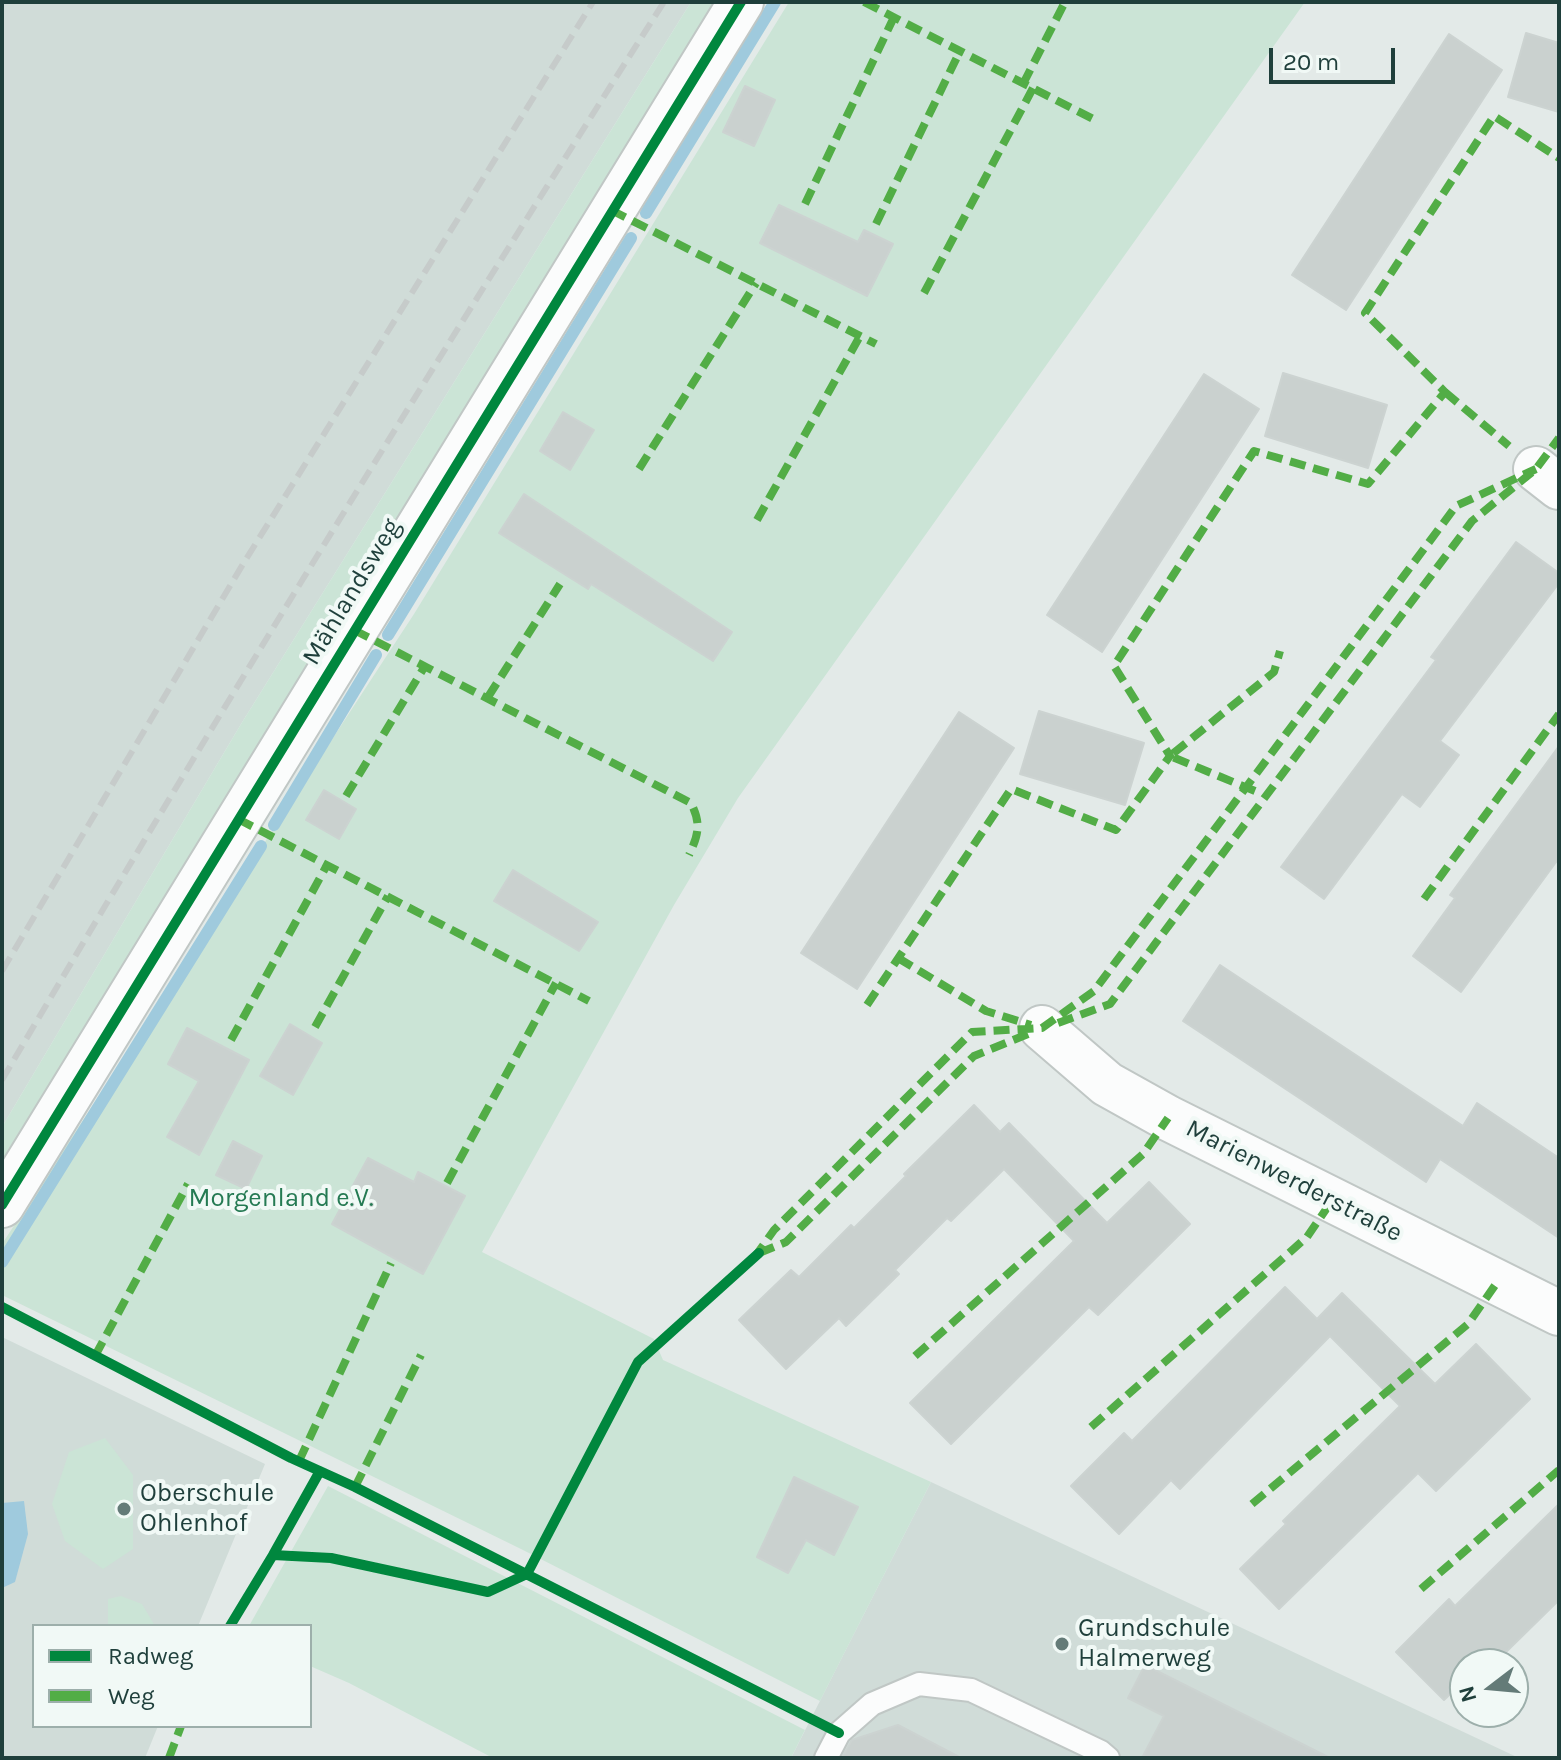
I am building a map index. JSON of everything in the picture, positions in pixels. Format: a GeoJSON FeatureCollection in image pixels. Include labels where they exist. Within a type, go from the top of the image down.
{"type":"FeatureCollection","features":[{"type":"Feature","properties":{"kind":"street","name":"Mählandsweg"},"geometry":{"type":"LineString","coordinates":[[2,1205],[741,2]]}},
{"type":"Feature","properties":{"kind":"street","name":"Marienwerderstraße"},"geometry":{"type":"LineString","coordinates":[[1042,1028],[1107,1084],[1331,1202],[1559,1313]]}},
{"type":"Feature","properties":{"kind":"lane"},"geometry":{"type":"LineString","coordinates":[[826,1758],[839,1733],[872,1704],[919,1684],[971,1690],[1108,1758]]}},
{"type":"Feature","properties":{"kind":"shaded area"},"geometry":{"type":"Polygon","coordinates":[[[2,2],[691,2],[241,724],[2,1127],[2,2]]]}},
{"type":"Feature","properties":{"kind":"shaded area","name":"Oberschule Ohlenhof"},"geometry":{"type":"Polygon","coordinates":[[[2,1337],[265,1464],[199,1624],[32,1624],[32,1728],[157,1728],[145,1758],[2,1758],[2,1337]]]}},
{"type":"Feature","properties":{"kind":"shaded area","name":"Grundschule Halmerweg"},"geometry":{"type":"Polygon","coordinates":[[[931,1482],[1449,1725],[1449,1728],[1519,1758],[791,1758],[931,1482]]]}},
{"type":"Feature","properties":{"kind":"green space"},"geometry":{"type":"Polygon","coordinates":[[[691,2],[722,2],[2,1176],[2,1127],[241,724],[691,2]]]}},
{"type":"Feature","properties":{"kind":"green space","name":"Morgenland e.V."},"geometry":{"type":"Polygon","coordinates":[[[789,2],[1305,2],[738,798],[674,905],[482,1252],[654,1339],[663,1360],[931,1482],[820,1701],[521,1549],[2,1295],[2,1244],[414,614],[789,2]]]}},
{"type":"Feature","properties":{"kind":"green space"},"geometry":{"type":"Polygon","coordinates":[[[105,1438],[133,1475],[133,1549],[103,1569],[65,1541],[52,1504],[69,1452],[105,1438]]]}},
{"type":"Feature","properties":{"kind":"green space"},"geometry":{"type":"Polygon","coordinates":[[[328,1486],[805,1730],[791,1758],[493,1758],[312,1667],[312,1624],[250,1624],[328,1486]]]}},
{"type":"Feature","properties":{"kind":"green space"},"geometry":{"type":"Polygon","coordinates":[[[121,1596],[142,1604],[154,1624],[108,1624],[108,1599],[121,1596]]]}},
{"type":"Feature","properties":{"kind":"water"},"geometry":{"type":"Polygon","coordinates":[[[24,1501],[28,1534],[15,1582],[2,1588],[2,1503],[24,1501]]]}},
{"type":"Feature","properties":{"kind":"building"},"geometry":{"type":"Polygon","coordinates":[[[1526,33],[1559,43],[1559,112],[1508,97],[1526,33]]]}},
{"type":"Feature","properties":{"kind":"building"},"geometry":{"type":"Polygon","coordinates":[[[1449,34],[1502,70],[1346,310],[1292,275],[1449,34]]]}},
{"type":"Feature","properties":{"kind":"building"},"geometry":{"type":"Polygon","coordinates":[[[745,86],[775,100],[754,146],[723,132],[745,86]]]}},
{"type":"Feature","properties":{"kind":"building"},"geometry":{"type":"Polygon","coordinates":[[[779,205],[858,242],[864,230],[893,244],[867,296],[760,243],[779,205]]]}},
{"type":"Feature","properties":{"kind":"building"},"geometry":{"type":"Polygon","coordinates":[[[1283,373],[1387,405],[1368,468],[1265,436],[1283,373]]]}},
{"type":"Feature","properties":{"kind":"building"},"geometry":{"type":"Polygon","coordinates":[[[1204,374],[1259,409],[1102,652],[1047,615],[1204,374]]]}},
{"type":"Feature","properties":{"kind":"building"},"geometry":{"type":"Polygon","coordinates":[[[563,412],[594,430],[570,470],[540,451],[563,412]]]}},
{"type":"Feature","properties":{"kind":"building"},"geometry":{"type":"Polygon","coordinates":[[[524,494],[732,632],[713,661],[591,584],[588,589],[499,533],[524,494]]]}},
{"type":"Feature","properties":{"kind":"building"},"geometry":{"type":"Polygon","coordinates":[[[1516,542],[1559,573],[1559,583],[1440,741],[1459,755],[1420,807],[1402,794],[1324,899],[1281,867],[1436,660],[1431,657],[1516,542]]]}},
{"type":"Feature","properties":{"kind":"building"},"geometry":{"type":"Polygon","coordinates":[[[1039,711],[1144,743],[1125,805],[1020,774],[1039,711]]]}},
{"type":"Feature","properties":{"kind":"building"},"geometry":{"type":"Polygon","coordinates":[[[959,712],[1014,748],[857,989],[801,953],[959,712]]]}},
{"type":"Feature","properties":{"kind":"building"},"geometry":{"type":"Polygon","coordinates":[[[1559,746],[1559,858],[1461,992],[1413,956],[1455,898],[1450,895],[1559,746]]]}},
{"type":"Feature","properties":{"kind":"building"},"geometry":{"type":"Polygon","coordinates":[[[324,790],[356,809],[339,839],[306,820],[324,790]]]}},
{"type":"Feature","properties":{"kind":"building"},"geometry":{"type":"Polygon","coordinates":[[[513,870],[598,922],[579,951],[494,901],[513,870]]]}},
{"type":"Feature","properties":{"kind":"building"},"geometry":{"type":"Polygon","coordinates":[[[1220,965],[1463,1126],[1477,1103],[1559,1158],[1559,1238],[1440,1159],[1426,1182],[1183,1021],[1220,965]]]}},
{"type":"Feature","properties":{"kind":"building"},"geometry":{"type":"Polygon","coordinates":[[[290,1024],[322,1043],[293,1095],[260,1076],[290,1024]]]}},
{"type":"Feature","properties":{"kind":"building"},"geometry":{"type":"Polygon","coordinates":[[[187,1028],[249,1060],[199,1155],[167,1137],[199,1081],[168,1064],[187,1028]]]}},
{"type":"Feature","properties":{"kind":"building"},"geometry":{"type":"Polygon","coordinates":[[[974,1105],[1000,1132],[1009,1123],[1107,1223],[1149,1182],[1190,1224],[1098,1315],[1089,1307],[951,1444],[910,1403],[1074,1241],[1004,1169],[951,1221],[947,1218],[895,1270],[899,1274],[846,1326],[839,1318],[786,1369],[739,1320],[791,1270],[799,1277],[851,1225],[854,1228],[974,1105]]]}},
{"type":"Feature","properties":{"kind":"building"},"geometry":{"type":"Polygon","coordinates":[[[233,1141],[262,1156],[246,1189],[216,1175],[233,1141]]]}},
{"type":"Feature","properties":{"kind":"building"},"geometry":{"type":"Polygon","coordinates":[[[368,1158],[414,1182],[418,1172],[465,1196],[423,1274],[332,1224],[368,1158]]]}},
{"type":"Feature","properties":{"kind":"building"},"geometry":{"type":"Polygon","coordinates":[[[1285,1287],[1317,1319],[1342,1293],[1435,1384],[1476,1344],[1530,1399],[1436,1491],[1418,1473],[1279,1609],[1240,1569],[1286,1524],[1283,1521],[1400,1406],[1330,1336],[1180,1489],[1171,1480],[1119,1534],[1071,1486],[1124,1433],[1132,1441],[1285,1287]]]}},
{"type":"Feature","properties":{"kind":"building"},"geometry":{"type":"Polygon","coordinates":[[[794,1477],[858,1507],[834,1555],[806,1540],[788,1573],[757,1557],[794,1477]]]}},
{"type":"Feature","properties":{"kind":"building"},"geometry":{"type":"Polygon","coordinates":[[[1559,1504],[1559,1600],[1510,1648],[1449,1648],[1449,1695],[1444,1700],[1396,1652],[1449,1599],[1455,1606],[1559,1504]]]}},
{"type":"Feature","properties":{"kind":"building"},"geometry":{"type":"Polygon","coordinates":[[[1145,1665],[1330,1758],[1142,1758],[1164,1716],[1128,1698],[1145,1665]]]}},
{"type":"Feature","properties":{"kind":"building"},"geometry":{"type":"Polygon","coordinates":[[[898,1725],[961,1758],[842,1758],[852,1740],[898,1725]]]}},
{"type":"Feature","properties":{"kind":"waterway"},"geometry":{"type":"LineString","coordinates":[[646,213],[775,2]]}},
{"type":"Feature","properties":{"kind":"waterway"},"geometry":{"type":"LineString","coordinates":[[388,635],[631,238]]}},
{"type":"Feature","properties":{"kind":"waterway"},"geometry":{"type":"LineString","coordinates":[[274,825],[376,655]]}},
{"type":"Feature","properties":{"kind":"waterway"},"geometry":{"type":"LineString","coordinates":[[2,1262],[261,846]]}},
{"type":"Feature","properties":{"kind":"railway"},"geometry":{"type":"LineString","coordinates":[[2,971],[243,564],[593,2]]}},
{"type":"Feature","properties":{"kind":"railway"},"geometry":{"type":"LineString","coordinates":[[2,1080],[328,538],[664,2]]}},
{"type":"Feature","properties":{"kind":"marked path"},"geometry":{"type":"LineString","coordinates":[[864,2],[1099,122]]}},
{"type":"Feature","properties":{"kind":"marked path"},"geometry":{"type":"LineString","coordinates":[[1023,84],[1065,2]]}},
{"type":"Feature","properties":{"kind":"marked path"},"geometry":{"type":"LineString","coordinates":[[805,204],[894,17]]}},
{"type":"Feature","properties":{"kind":"marked path"},"geometry":{"type":"LineString","coordinates":[[876,224],[960,51]]}},
{"type":"Feature","properties":{"kind":"marked path"},"geometry":{"type":"LineString","coordinates":[[924,293],[1033,88]]}},
{"type":"Feature","properties":{"kind":"marked path"},"geometry":{"type":"LineString","coordinates":[[867,1005],[1011,789],[1116,830],[1170,756],[1114,666],[1254,451],[1368,484],[1445,392],[1365,313],[1494,116],[1559,158]]}},
{"type":"Feature","properties":{"kind":"marked path"},"geometry":{"type":"LineString","coordinates":[[611,210],[876,344]]}},
{"type":"Feature","properties":{"kind":"marked path"},"geometry":{"type":"LineString","coordinates":[[639,469],[756,283]]}},
{"type":"Feature","properties":{"kind":"marked path"},"geometry":{"type":"LineString","coordinates":[[757,520],[860,336]]}},
{"type":"Feature","properties":{"kind":"marked path"},"geometry":{"type":"LineString","coordinates":[[1445,392],[1509,446]]}},
{"type":"Feature","properties":{"kind":"marked path"},"geometry":{"type":"LineString","coordinates":[[1058,1023],[1110,1004],[1472,521],[1536,469],[1559,438]]}},
{"type":"Feature","properties":{"kind":"marked path"},"geometry":{"type":"LineString","coordinates":[[754,1258],[774,1230],[972,1032],[1042,1028],[1094,991],[1456,506],[1536,469]]}},
{"type":"Feature","properties":{"kind":"marked path"},"geometry":{"type":"LineString","coordinates":[[488,697],[560,584]]}},
{"type":"Feature","properties":{"kind":"marked path"},"geometry":{"type":"LineString","coordinates":[[354,630],[691,803],[698,829],[689,855]]}},
{"type":"Feature","properties":{"kind":"marked path"},"geometry":{"type":"LineString","coordinates":[[1255,791],[1170,756],[1274,672],[1280,651]]}},
{"type":"Feature","properties":{"kind":"marked path"},"geometry":{"type":"LineString","coordinates":[[346,796],[425,666]]}},
{"type":"Feature","properties":{"kind":"marked path"},"geometry":{"type":"LineString","coordinates":[[1424,899],[1559,714]]}},
{"type":"Feature","properties":{"kind":"marked path"},"geometry":{"type":"LineString","coordinates":[[238,819],[589,1001]]}},
{"type":"Feature","properties":{"kind":"marked path"},"geometry":{"type":"LineString","coordinates":[[231,1040],[327,865]]}},
{"type":"Feature","properties":{"kind":"marked path"},"geometry":{"type":"LineString","coordinates":[[315,1027],[388,896]]}},
{"type":"Feature","properties":{"kind":"marked path"},"geometry":{"type":"LineString","coordinates":[[898,958],[986,1011],[1031,1025]]}},
{"type":"Feature","properties":{"kind":"marked path"},"geometry":{"type":"LineString","coordinates":[[447,1183],[556,983]]}},
{"type":"Feature","properties":{"kind":"marked path"},"geometry":{"type":"LineString","coordinates":[[759,1253],[786,1242],[974,1056],[1028,1034]]}},
{"type":"Feature","properties":{"kind":"marked path"},"geometry":{"type":"LineString","coordinates":[[915,1356],[1143,1154],[1168,1118]]}},
{"type":"Feature","properties":{"kind":"marked path"},"geometry":{"type":"LineString","coordinates":[[95,1356],[188,1184]]}},
{"type":"Feature","properties":{"kind":"marked path"},"geometry":{"type":"LineString","coordinates":[[1091,1427],[1307,1237],[1331,1202]]}},
{"type":"Feature","properties":{"kind":"marked path"},"geometry":{"type":"LineString","coordinates":[[299,1461],[391,1263]]}},
{"type":"Feature","properties":{"kind":"marked path"},"geometry":{"type":"LineString","coordinates":[[1252,1504],[1468,1324],[1498,1281]]}},
{"type":"Feature","properties":{"kind":"marked path"},"geometry":{"type":"LineString","coordinates":[[355,1487],[421,1355]]}},
{"type":"Feature","properties":{"kind":"marked path"},"geometry":{"type":"LineString","coordinates":[[1421,1589],[1559,1470]]}},
{"type":"Feature","properties":{"kind":"marked path"},"geometry":{"type":"LineString","coordinates":[[169,1758],[180,1728]]}},
{"type":"Feature","properties":{"kind":"cycle path"},"geometry":{"type":"LineString","coordinates":[[2,1205],[741,2]]}},
{"type":"Feature","properties":{"kind":"cycle path"},"geometry":{"type":"LineString","coordinates":[[273,1555],[331,1558],[488,1592],[527,1574],[638,1362],[759,1253]]}},
{"type":"Feature","properties":{"kind":"cycle path"},"geometry":{"type":"LineString","coordinates":[[2,1307],[291,1458],[355,1487],[839,1733]]}},
{"type":"Feature","properties":{"kind":"cycle path"},"geometry":{"type":"LineString","coordinates":[[231,1624],[320,1471]]}},
{"type":"Feature","properties":{"kind":"place","name":"Oberschule Ohlenhof"},"geometry":{"type":"Point","coordinates":[124,1509]}},
{"type":"Feature","properties":{"kind":"place","name":"Grundschule Halmerweg"},"geometry":{"type":"Point","coordinates":[1062,1644]}}]}
